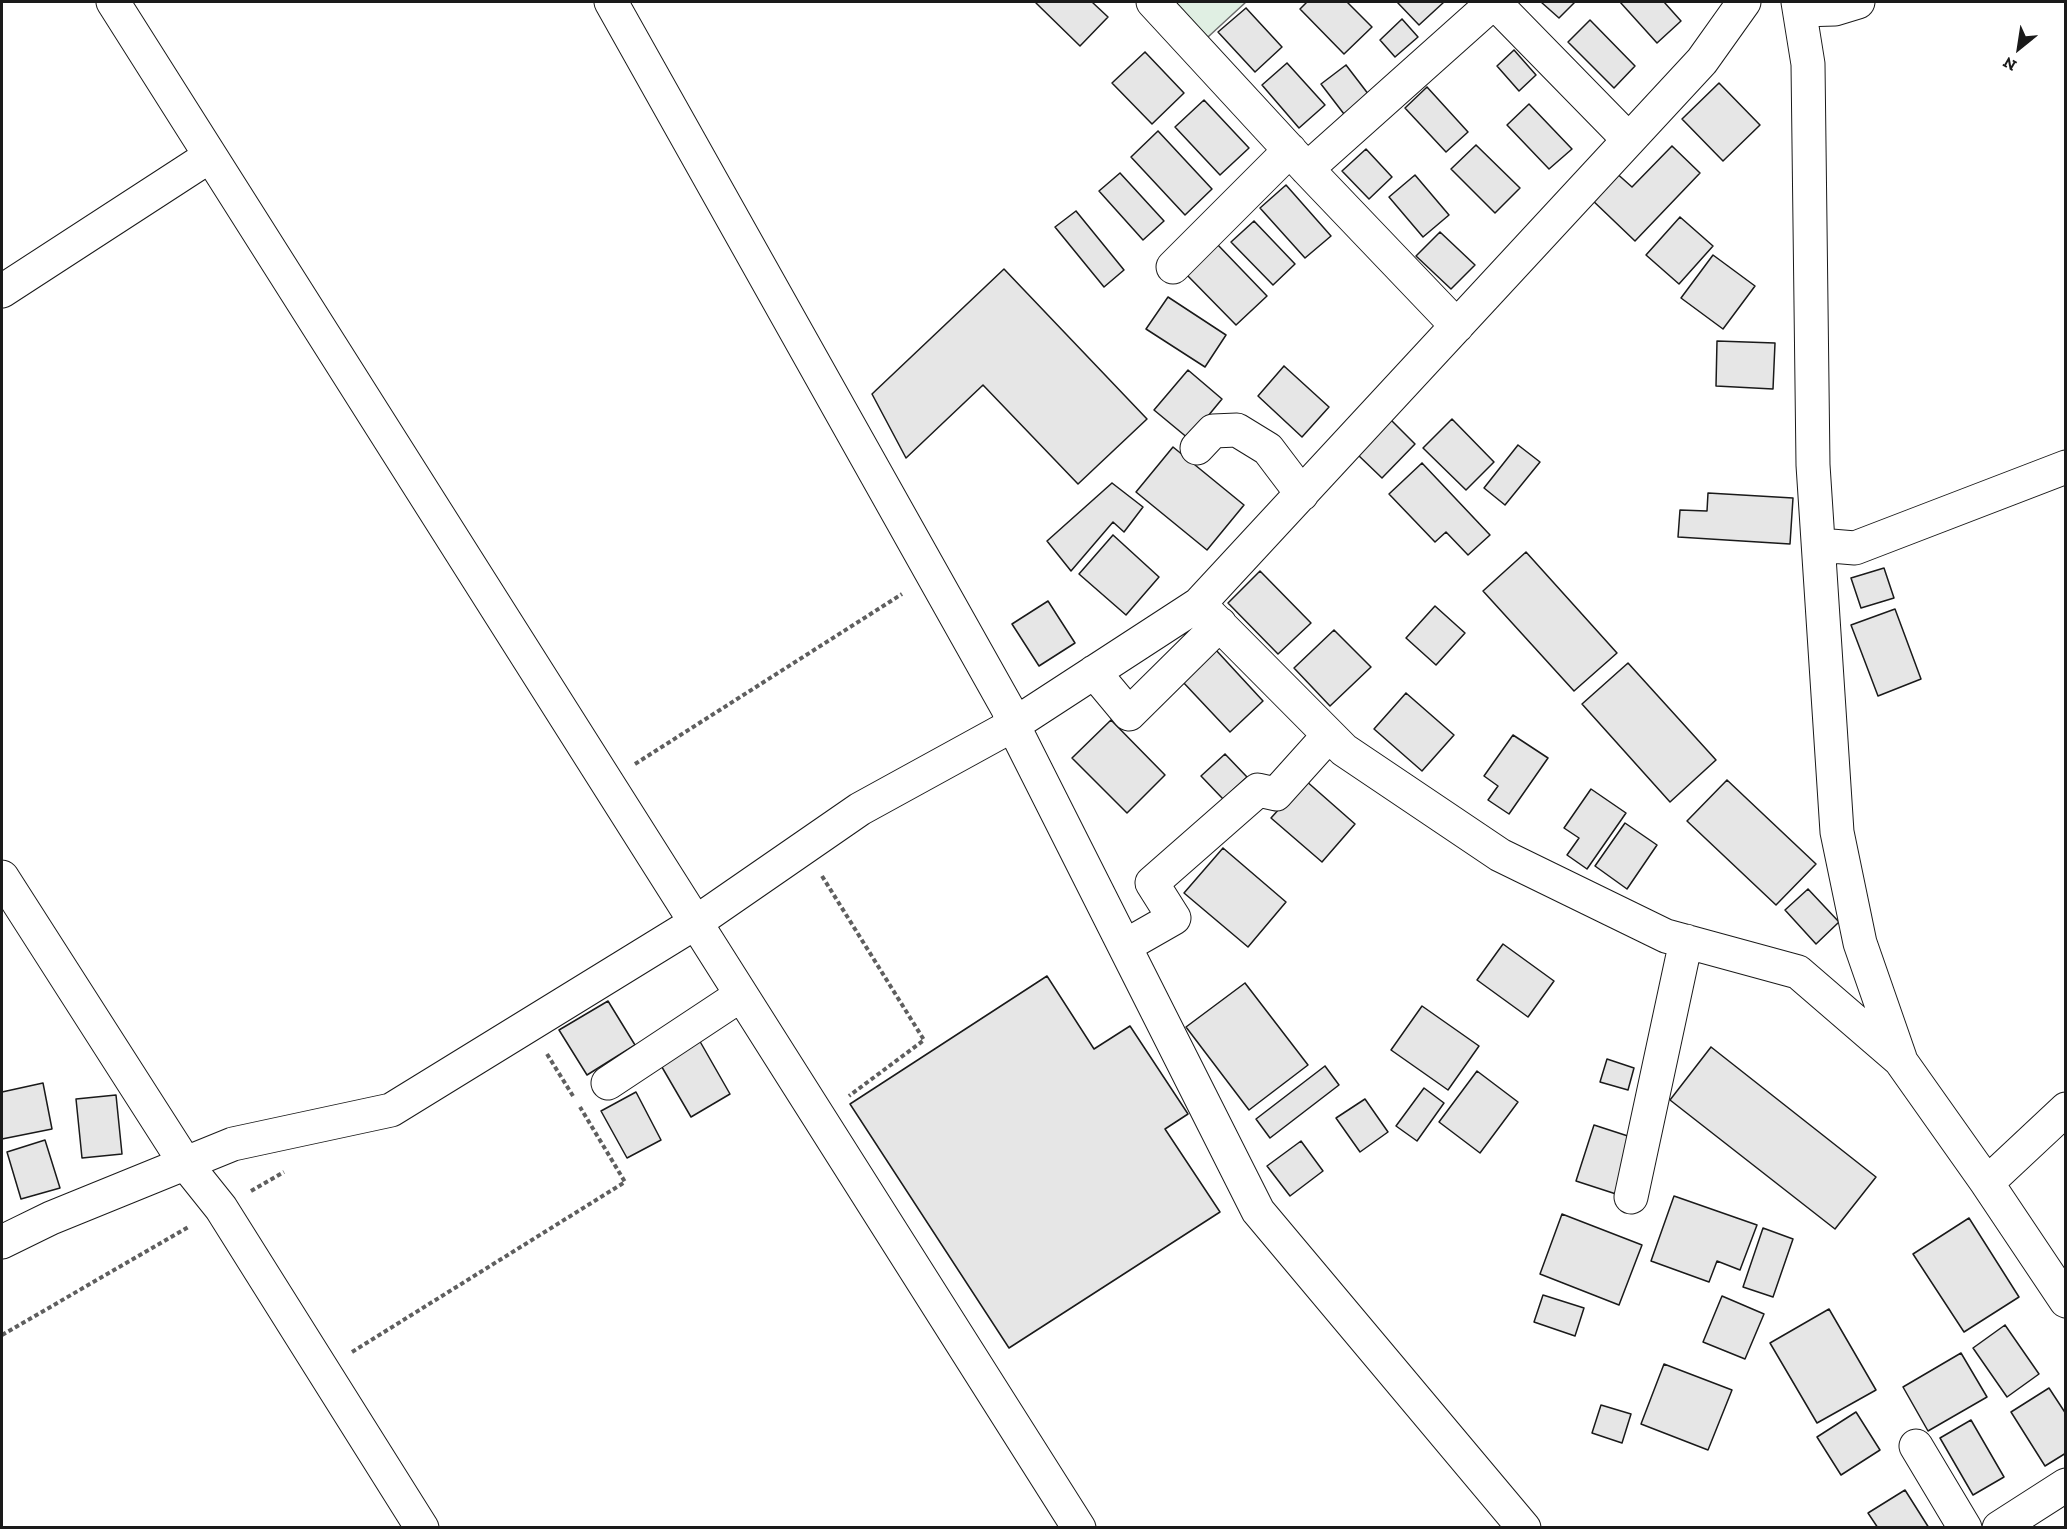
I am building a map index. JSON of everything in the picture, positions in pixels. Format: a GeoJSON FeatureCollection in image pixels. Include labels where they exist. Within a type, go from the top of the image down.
{"type":"FeatureCollection","features":[{"type":"Feature","properties":{"kind":"street"},"geometry":{"type":"LineString","coordinates":[[113,2],[1079,1527]]}},
{"type":"Feature","properties":{"kind":"street"},"geometry":{"type":"LineString","coordinates":[[610,2],[1008,709],[1013,725],[1258,1211],[1524,1527]]}},
{"type":"Feature","properties":{"kind":"street"},"geometry":{"type":"LineString","coordinates":[[1153,2],[1457,326]]}},
{"type":"Feature","properties":{"kind":"street"},"geometry":{"type":"LineString","coordinates":[[1173,267],[1299,159],[1494,2],[1629,140]]}},
{"type":"Feature","properties":{"kind":"street"},"geometry":{"type":"LineString","coordinates":[[1094,672],[1129,714],[1210,614],[1302,494],[1702,61],[1744,2]]}},
{"type":"Feature","properties":{"kind":"street"},"geometry":{"type":"LineString","coordinates":[[1858,2],[1835,9],[1800,6],[1808,64],[1813,465],[1837,832],[1860,943],[1900,1060]]}},
{"type":"Feature","properties":{"kind":"street"},"geometry":{"type":"LineString","coordinates":[[2,291],[210,156]]}},
{"type":"Feature","properties":{"kind":"street"},"geometry":{"type":"LineString","coordinates":[[1197,448],[1213,431],[1237,430],[1268,449],[1302,494]]}},
{"type":"Feature","properties":{"kind":"street"},"geometry":{"type":"LineString","coordinates":[[1819,545],[1854,548],[2066,467]]}},
{"type":"Feature","properties":{"kind":"street"},"geometry":{"type":"LineString","coordinates":[[2,1242],[51,1218],[233,1144],[391,1110],[695,923],[860,809],[1013,725],[1094,672],[1210,614]]}},
{"type":"Feature","properties":{"kind":"street"},"geometry":{"type":"LineString","coordinates":[[1210,614],[1344,750],[1500,855],[1666,936],[1798,972],[1900,1060],[1988,1183],[2066,1301]]}},
{"type":"Feature","properties":{"kind":"street"},"geometry":{"type":"LineString","coordinates":[[1125,946],[1174,918],[1152,883],[1258,790],[1276,794],[1329,735]]}},
{"type":"Feature","properties":{"kind":"street"},"geometry":{"type":"LineString","coordinates":[[2,877],[186,1163],[221,1208],[422,1527]]}},
{"type":"Feature","properties":{"kind":"street"},"geometry":{"type":"LineString","coordinates":[[1631,1197],[1686,941]]}},
{"type":"Feature","properties":{"kind":"street"},"geometry":{"type":"LineString","coordinates":[[608,1083],[741,995]]}},
{"type":"Feature","properties":{"kind":"street"},"geometry":{"type":"LineString","coordinates":[[1988,1183],[2066,1108]]}},
{"type":"Feature","properties":{"kind":"street"},"geometry":{"type":"LineString","coordinates":[[1916,1446],[1965,1527]]}},
{"type":"Feature","properties":{"kind":"street"},"geometry":{"type":"LineString","coordinates":[[1999,1527],[2066,1485]]}},
{"type":"Feature","properties":{"kind":"path"},"geometry":{"type":"LineString","coordinates":[[606,782],[932,574]]}},
{"type":"Feature","properties":{"kind":"path"},"geometry":{"type":"LineString","coordinates":[[804,847],[924,1040],[819,1118]]}},
{"type":"Feature","properties":{"kind":"path"},"geometry":{"type":"LineString","coordinates":[[323,1370],[625,1182],[529,1025]]}},
{"type":"Feature","properties":{"kind":"path"},"geometry":{"type":"LineString","coordinates":[[2,1335],[221,1208]]}},
{"type":"Feature","properties":{"kind":"green space"},"geometry":{"type":"Polygon","coordinates":[[[1153,2],[1246,2],[1196,48],[1153,2]]]}},
{"type":"Feature","properties":{"kind":"building"},"geometry":{"type":"Polygon","coordinates":[[[1037,2],[1092,2],[1108,17],[1080,46],[1037,2]]]}},
{"type":"Feature","properties":{"kind":"building"},"geometry":{"type":"Polygon","coordinates":[[[1307,2],[1347,2],[1372,27],[1344,54],[1300,9],[1307,2]]]}},
{"type":"Feature","properties":{"kind":"building"},"geometry":{"type":"Polygon","coordinates":[[[1397,2],[1444,2],[1419,25],[1397,2]]]}},
{"type":"Feature","properties":{"kind":"building"},"geometry":{"type":"Polygon","coordinates":[[[1541,2],[1575,2],[1559,18],[1541,2]]]}},
{"type":"Feature","properties":{"kind":"building"},"geometry":{"type":"Polygon","coordinates":[[[1620,2],[1664,2],[1681,21],[1657,43],[1620,2]]]}},
{"type":"Feature","properties":{"kind":"building"},"geometry":{"type":"Polygon","coordinates":[[[1246,8],[1282,47],[1255,72],[1218,32],[1246,8]]]}},
{"type":"Feature","properties":{"kind":"building"},"geometry":{"type":"Polygon","coordinates":[[[1402,19],[1418,37],[1395,57],[1380,40],[1402,19]]]}},
{"type":"Feature","properties":{"kind":"building"},"geometry":{"type":"Polygon","coordinates":[[[1590,20],[1635,66],[1614,88],[1568,42],[1590,20]]]}},
{"type":"Feature","properties":{"kind":"building"},"geometry":{"type":"Polygon","coordinates":[[[1514,50],[1536,75],[1519,91],[1497,66],[1514,50]]]}},
{"type":"Feature","properties":{"kind":"building"},"geometry":{"type":"Polygon","coordinates":[[[1145,52],[1184,93],[1152,124],[1112,83],[1145,52]]]}},
{"type":"Feature","properties":{"kind":"building"},"geometry":{"type":"Polygon","coordinates":[[[1287,63],[1325,105],[1299,128],[1262,85],[1287,63]]]}},
{"type":"Feature","properties":{"kind":"building"},"geometry":{"type":"Polygon","coordinates":[[[1346,65],[1369,95],[1344,114],[1321,84],[1346,65]]]}},
{"type":"Feature","properties":{"kind":"building"},"geometry":{"type":"Polygon","coordinates":[[[1719,83],[1760,125],[1723,161],[1682,119],[1719,83]]]}},
{"type":"Feature","properties":{"kind":"building"},"geometry":{"type":"Polygon","coordinates":[[[1427,87],[1468,132],[1446,152],[1405,108],[1427,87]]]}},
{"type":"Feature","properties":{"kind":"building"},"geometry":{"type":"Polygon","coordinates":[[[1204,100],[1249,148],[1220,175],[1175,127],[1204,100]]]}},
{"type":"Feature","properties":{"kind":"building"},"geometry":{"type":"Polygon","coordinates":[[[1529,104],[1572,149],[1549,169],[1507,125],[1529,104]]]}},
{"type":"Feature","properties":{"kind":"building"},"geometry":{"type":"Polygon","coordinates":[[[1158,131],[1212,189],[1185,215],[1131,157],[1158,131]]]}},
{"type":"Feature","properties":{"kind":"building"},"geometry":{"type":"Polygon","coordinates":[[[1476,145],[1520,188],[1495,213],[1451,169],[1476,145]]]}},
{"type":"Feature","properties":{"kind":"building"},"geometry":{"type":"Polygon","coordinates":[[[1672,146],[1700,173],[1635,241],[1589,197],[1614,171],[1632,187],[1672,146]]]}},
{"type":"Feature","properties":{"kind":"building"},"geometry":{"type":"Polygon","coordinates":[[[1366,149],[1392,177],[1369,199],[1342,171],[1366,149]]]}},
{"type":"Feature","properties":{"kind":"building"},"geometry":{"type":"Polygon","coordinates":[[[1120,173],[1164,221],[1143,240],[1099,191],[1120,173]]]}},
{"type":"Feature","properties":{"kind":"building"},"geometry":{"type":"Polygon","coordinates":[[[1415,175],[1449,215],[1423,237],[1389,197],[1415,175]]]}},
{"type":"Feature","properties":{"kind":"building"},"geometry":{"type":"Polygon","coordinates":[[[1286,185],[1331,236],[1305,258],[1260,208],[1286,185]]]}},
{"type":"Feature","properties":{"kind":"building"},"geometry":{"type":"Polygon","coordinates":[[[1076,211],[1124,270],[1104,287],[1055,227],[1076,211]]]}},
{"type":"Feature","properties":{"kind":"building"},"geometry":{"type":"Polygon","coordinates":[[[1680,217],[1713,246],[1679,284],[1646,255],[1680,217]]]}},
{"type":"Feature","properties":{"kind":"building"},"geometry":{"type":"Polygon","coordinates":[[[1254,221],[1295,264],[1273,285],[1231,242],[1254,221]]]}},
{"type":"Feature","properties":{"kind":"building"},"geometry":{"type":"Polygon","coordinates":[[[1440,232],[1475,265],[1451,289],[1416,256],[1440,232]]]}},
{"type":"Feature","properties":{"kind":"building"},"geometry":{"type":"Polygon","coordinates":[[[1217,244],[1267,296],[1236,325],[1186,274],[1217,244]]]}},
{"type":"Feature","properties":{"kind":"building"},"geometry":{"type":"Polygon","coordinates":[[[1713,255],[1755,286],[1723,329],[1681,298],[1713,255]]]}},
{"type":"Feature","properties":{"kind":"building"},"geometry":{"type":"Polygon","coordinates":[[[1004,269],[1147,419],[1078,484],[983,385],[906,458],[872,394],[1004,269]]]}},
{"type":"Feature","properties":{"kind":"building"},"geometry":{"type":"Polygon","coordinates":[[[1168,297],[1226,335],[1205,367],[1146,329],[1168,297]]]}},
{"type":"Feature","properties":{"kind":"building"},"geometry":{"type":"Polygon","coordinates":[[[1717,341],[1775,343],[1773,389],[1716,386],[1717,341]]]}},
{"type":"Feature","properties":{"kind":"building"},"geometry":{"type":"Polygon","coordinates":[[[1284,366],[1329,407],[1302,437],[1258,396],[1284,366]]]}},
{"type":"Feature","properties":{"kind":"building"},"geometry":{"type":"Polygon","coordinates":[[[1188,370],[1222,399],[1189,439],[1154,410],[1188,370]]]}},
{"type":"Feature","properties":{"kind":"building"},"geometry":{"type":"Polygon","coordinates":[[[1390,419],[1415,444],[1382,478],[1357,454],[1390,419]]]}},
{"type":"Feature","properties":{"kind":"building"},"geometry":{"type":"Polygon","coordinates":[[[1452,419],[1494,462],[1466,490],[1423,448],[1452,419]]]}},
{"type":"Feature","properties":{"kind":"building"},"geometry":{"type":"Polygon","coordinates":[[[1518,445],[1540,462],[1505,505],[1484,488],[1518,445]]]}},
{"type":"Feature","properties":{"kind":"building"},"geometry":{"type":"Polygon","coordinates":[[[1173,447],[1244,505],[1207,550],[1136,492],[1173,447]]]}},
{"type":"Feature","properties":{"kind":"building"},"geometry":{"type":"Polygon","coordinates":[[[1422,463],[1490,535],[1468,555],[1446,532],[1435,542],[1389,494],[1422,463]]]}},
{"type":"Feature","properties":{"kind":"building"},"geometry":{"type":"Polygon","coordinates":[[[1112,483],[1143,507],[1124,532],[1113,522],[1071,571],[1047,541],[1112,483]]]}},
{"type":"Feature","properties":{"kind":"building"},"geometry":{"type":"Polygon","coordinates":[[[1708,493],[1793,498],[1790,544],[1678,537],[1680,510],[1707,511],[1708,493]]]}},
{"type":"Feature","properties":{"kind":"building"},"geometry":{"type":"Polygon","coordinates":[[[1113,535],[1159,577],[1126,615],[1079,574],[1113,535]]]}},
{"type":"Feature","properties":{"kind":"building"},"geometry":{"type":"Polygon","coordinates":[[[1526,552],[1617,653],[1574,691],[1483,591],[1526,552]]]}},
{"type":"Feature","properties":{"kind":"building"},"geometry":{"type":"Polygon","coordinates":[[[1884,568],[1894,598],[1861,608],[1851,578],[1884,568]]]}},
{"type":"Feature","properties":{"kind":"building"},"geometry":{"type":"Polygon","coordinates":[[[1260,571],[1311,623],[1278,654],[1228,603],[1260,571]]]}},
{"type":"Feature","properties":{"kind":"building"},"geometry":{"type":"Polygon","coordinates":[[[1048,601],[1075,643],[1039,666],[1012,624],[1048,601]]]}},
{"type":"Feature","properties":{"kind":"building"},"geometry":{"type":"Polygon","coordinates":[[[1435,606],[1465,633],[1436,665],[1406,638],[1435,606]]]}},
{"type":"Feature","properties":{"kind":"building"},"geometry":{"type":"Polygon","coordinates":[[[1895,609],[1921,679],[1878,696],[1851,625],[1895,609]]]}},
{"type":"Feature","properties":{"kind":"building"},"geometry":{"type":"Polygon","coordinates":[[[1334,630],[1371,667],[1330,706],[1294,668],[1334,630]]]}},
{"type":"Feature","properties":{"kind":"building"},"geometry":{"type":"Polygon","coordinates":[[[1215,649],[1263,701],[1230,732],[1182,681],[1215,649]]]}},
{"type":"Feature","properties":{"kind":"building"},"geometry":{"type":"Polygon","coordinates":[[[1628,663],[1716,760],[1670,802],[1582,704],[1628,663]]]}},
{"type":"Feature","properties":{"kind":"building"},"geometry":{"type":"Polygon","coordinates":[[[1406,693],[1454,735],[1422,771],[1374,729],[1406,693]]]}},
{"type":"Feature","properties":{"kind":"building"},"geometry":{"type":"Polygon","coordinates":[[[1111,720],[1165,775],[1127,813],[1072,758],[1111,720]]]}},
{"type":"Feature","properties":{"kind":"building"},"geometry":{"type":"Polygon","coordinates":[[[1513,735],[1548,758],[1509,814],[1488,800],[1498,786],[1484,776],[1513,735]]]}},
{"type":"Feature","properties":{"kind":"building"},"geometry":{"type":"Polygon","coordinates":[[[1225,754],[1247,777],[1223,799],[1201,776],[1225,754]]]}},
{"type":"Feature","properties":{"kind":"building"},"geometry":{"type":"Polygon","coordinates":[[[1305,780],[1355,824],[1322,862],[1271,818],[1305,780]]]}},
{"type":"Feature","properties":{"kind":"building"},"geometry":{"type":"Polygon","coordinates":[[[1727,780],[1816,864],[1776,905],[1687,821],[1727,780]]]}},
{"type":"Feature","properties":{"kind":"building"},"geometry":{"type":"Polygon","coordinates":[[[1591,789],[1626,813],[1587,869],[1567,855],[1579,838],[1564,828],[1591,789]]]}},
{"type":"Feature","properties":{"kind":"building"},"geometry":{"type":"Polygon","coordinates":[[[1625,823],[1657,845],[1627,889],[1595,866],[1625,823]]]}},
{"type":"Feature","properties":{"kind":"building"},"geometry":{"type":"Polygon","coordinates":[[[1223,848],[1286,902],[1248,947],[1184,893],[1223,848]]]}},
{"type":"Feature","properties":{"kind":"building"},"geometry":{"type":"Polygon","coordinates":[[[1808,889],[1839,922],[1816,944],[1785,910],[1808,889]]]}},
{"type":"Feature","properties":{"kind":"building"},"geometry":{"type":"Polygon","coordinates":[[[1503,944],[1554,981],[1528,1017],[1477,980],[1503,944]]]}},
{"type":"Feature","properties":{"kind":"building"},"geometry":{"type":"Polygon","coordinates":[[[1047,976],[1094,1049],[1130,1026],[1188,1114],[1165,1129],[1220,1212],[1009,1348],[850,1104],[1047,976]]]}},
{"type":"Feature","properties":{"kind":"building"},"geometry":{"type":"Polygon","coordinates":[[[1245,983],[1308,1065],[1249,1110],[1186,1027],[1245,983]]]}},
{"type":"Feature","properties":{"kind":"building"},"geometry":{"type":"Polygon","coordinates":[[[608,1001],[635,1045],[587,1075],[559,1030],[608,1001]]]}},
{"type":"Feature","properties":{"kind":"building"},"geometry":{"type":"Polygon","coordinates":[[[1422,1006],[1479,1046],[1448,1090],[1391,1050],[1422,1006]]]}},
{"type":"Feature","properties":{"kind":"building"},"geometry":{"type":"Polygon","coordinates":[[[698,1038],[730,1094],[691,1117],[659,1062],[698,1038]]]}},
{"type":"Feature","properties":{"kind":"building"},"geometry":{"type":"Polygon","coordinates":[[[1711,1047],[1876,1177],[1835,1229],[1670,1100],[1711,1047]]]}},
{"type":"Feature","properties":{"kind":"building"},"geometry":{"type":"Polygon","coordinates":[[[1607,1059],[1634,1068],[1628,1090],[1600,1082],[1607,1059]]]}},
{"type":"Feature","properties":{"kind":"building"},"geometry":{"type":"Polygon","coordinates":[[[1325,1066],[1339,1085],[1270,1138],[1256,1119],[1325,1066]]]}},
{"type":"Feature","properties":{"kind":"building"},"geometry":{"type":"Polygon","coordinates":[[[1477,1071],[1518,1102],[1480,1153],[1439,1122],[1477,1071]]]}},
{"type":"Feature","properties":{"kind":"building"},"geometry":{"type":"Polygon","coordinates":[[[43,1083],[52,1129],[2,1139],[2,1092],[43,1083]]]}},
{"type":"Feature","properties":{"kind":"building"},"geometry":{"type":"Polygon","coordinates":[[[1424,1088],[1444,1103],[1417,1141],[1396,1126],[1424,1088]]]}},
{"type":"Feature","properties":{"kind":"building"},"geometry":{"type":"Polygon","coordinates":[[[636,1092],[661,1140],[627,1158],[601,1111],[636,1092]]]}},
{"type":"Feature","properties":{"kind":"building"},"geometry":{"type":"Polygon","coordinates":[[[116,1095],[122,1154],[82,1158],[76,1099],[116,1095]]]}},
{"type":"Feature","properties":{"kind":"building"},"geometry":{"type":"Polygon","coordinates":[[[1365,1099],[1388,1132],[1360,1152],[1336,1118],[1365,1099]]]}},
{"type":"Feature","properties":{"kind":"building"},"geometry":{"type":"Polygon","coordinates":[[[1594,1125],[1634,1138],[1616,1194],[1576,1181],[1594,1125]]]}},
{"type":"Feature","properties":{"kind":"building"},"geometry":{"type":"Polygon","coordinates":[[[45,1140],[60,1188],[21,1199],[7,1152],[45,1140]]]}},
{"type":"Feature","properties":{"kind":"building"},"geometry":{"type":"Polygon","coordinates":[[[1301,1141],[1323,1171],[1290,1196],[1267,1166],[1301,1141]]]}},
{"type":"Feature","properties":{"kind":"building"},"geometry":{"type":"Polygon","coordinates":[[[1674,1196],[1757,1225],[1740,1270],[1717,1261],[1709,1282],[1651,1261],[1674,1196]]]}},
{"type":"Feature","properties":{"kind":"building"},"geometry":{"type":"Polygon","coordinates":[[[1562,1214],[1642,1245],[1619,1305],[1540,1274],[1562,1214]]]}},
{"type":"Feature","properties":{"kind":"building"},"geometry":{"type":"Polygon","coordinates":[[[1969,1218],[2019,1297],[1964,1332],[1913,1254],[1969,1218]]]}},
{"type":"Feature","properties":{"kind":"building"},"geometry":{"type":"Polygon","coordinates":[[[1763,1228],[1793,1239],[1773,1297],[1743,1287],[1763,1228]]]}},
{"type":"Feature","properties":{"kind":"building"},"geometry":{"type":"Polygon","coordinates":[[[1543,1295],[1584,1308],[1575,1336],[1534,1322],[1543,1295]]]}},
{"type":"Feature","properties":{"kind":"building"},"geometry":{"type":"Polygon","coordinates":[[[1722,1296],[1764,1314],[1745,1359],[1703,1342],[1722,1296]]]}},
{"type":"Feature","properties":{"kind":"building"},"geometry":{"type":"Polygon","coordinates":[[[1829,1309],[1876,1390],[1817,1423],[1770,1343],[1829,1309]]]}},
{"type":"Feature","properties":{"kind":"building"},"geometry":{"type":"Polygon","coordinates":[[[2005,1325],[2039,1374],[2007,1397],[1973,1348],[2005,1325]]]}},
{"type":"Feature","properties":{"kind":"building"},"geometry":{"type":"Polygon","coordinates":[[[1961,1353],[1987,1397],[1928,1431],[1903,1387],[1961,1353]]]}},
{"type":"Feature","properties":{"kind":"building"},"geometry":{"type":"Polygon","coordinates":[[[1664,1364],[1732,1390],[1708,1450],[1641,1424],[1664,1364]]]}},
{"type":"Feature","properties":{"kind":"building"},"geometry":{"type":"Polygon","coordinates":[[[2049,1388],[2066,1414],[2066,1453],[2045,1466],[2011,1412],[2049,1388]]]}},
{"type":"Feature","properties":{"kind":"building"},"geometry":{"type":"Polygon","coordinates":[[[1601,1405],[1631,1414],[1622,1443],[1592,1433],[1601,1405]]]}},
{"type":"Feature","properties":{"kind":"building"},"geometry":{"type":"Polygon","coordinates":[[[1856,1412],[1880,1450],[1841,1475],[1817,1437],[1856,1412]]]}},
{"type":"Feature","properties":{"kind":"building"},"geometry":{"type":"Polygon","coordinates":[[[1971,1420],[2004,1477],[1973,1495],[1940,1438],[1971,1420]]]}},
{"type":"Feature","properties":{"kind":"building"},"geometry":{"type":"Polygon","coordinates":[[[1905,1490],[1929,1528],[1878,1528],[1868,1513],[1905,1490]]]}}]}
